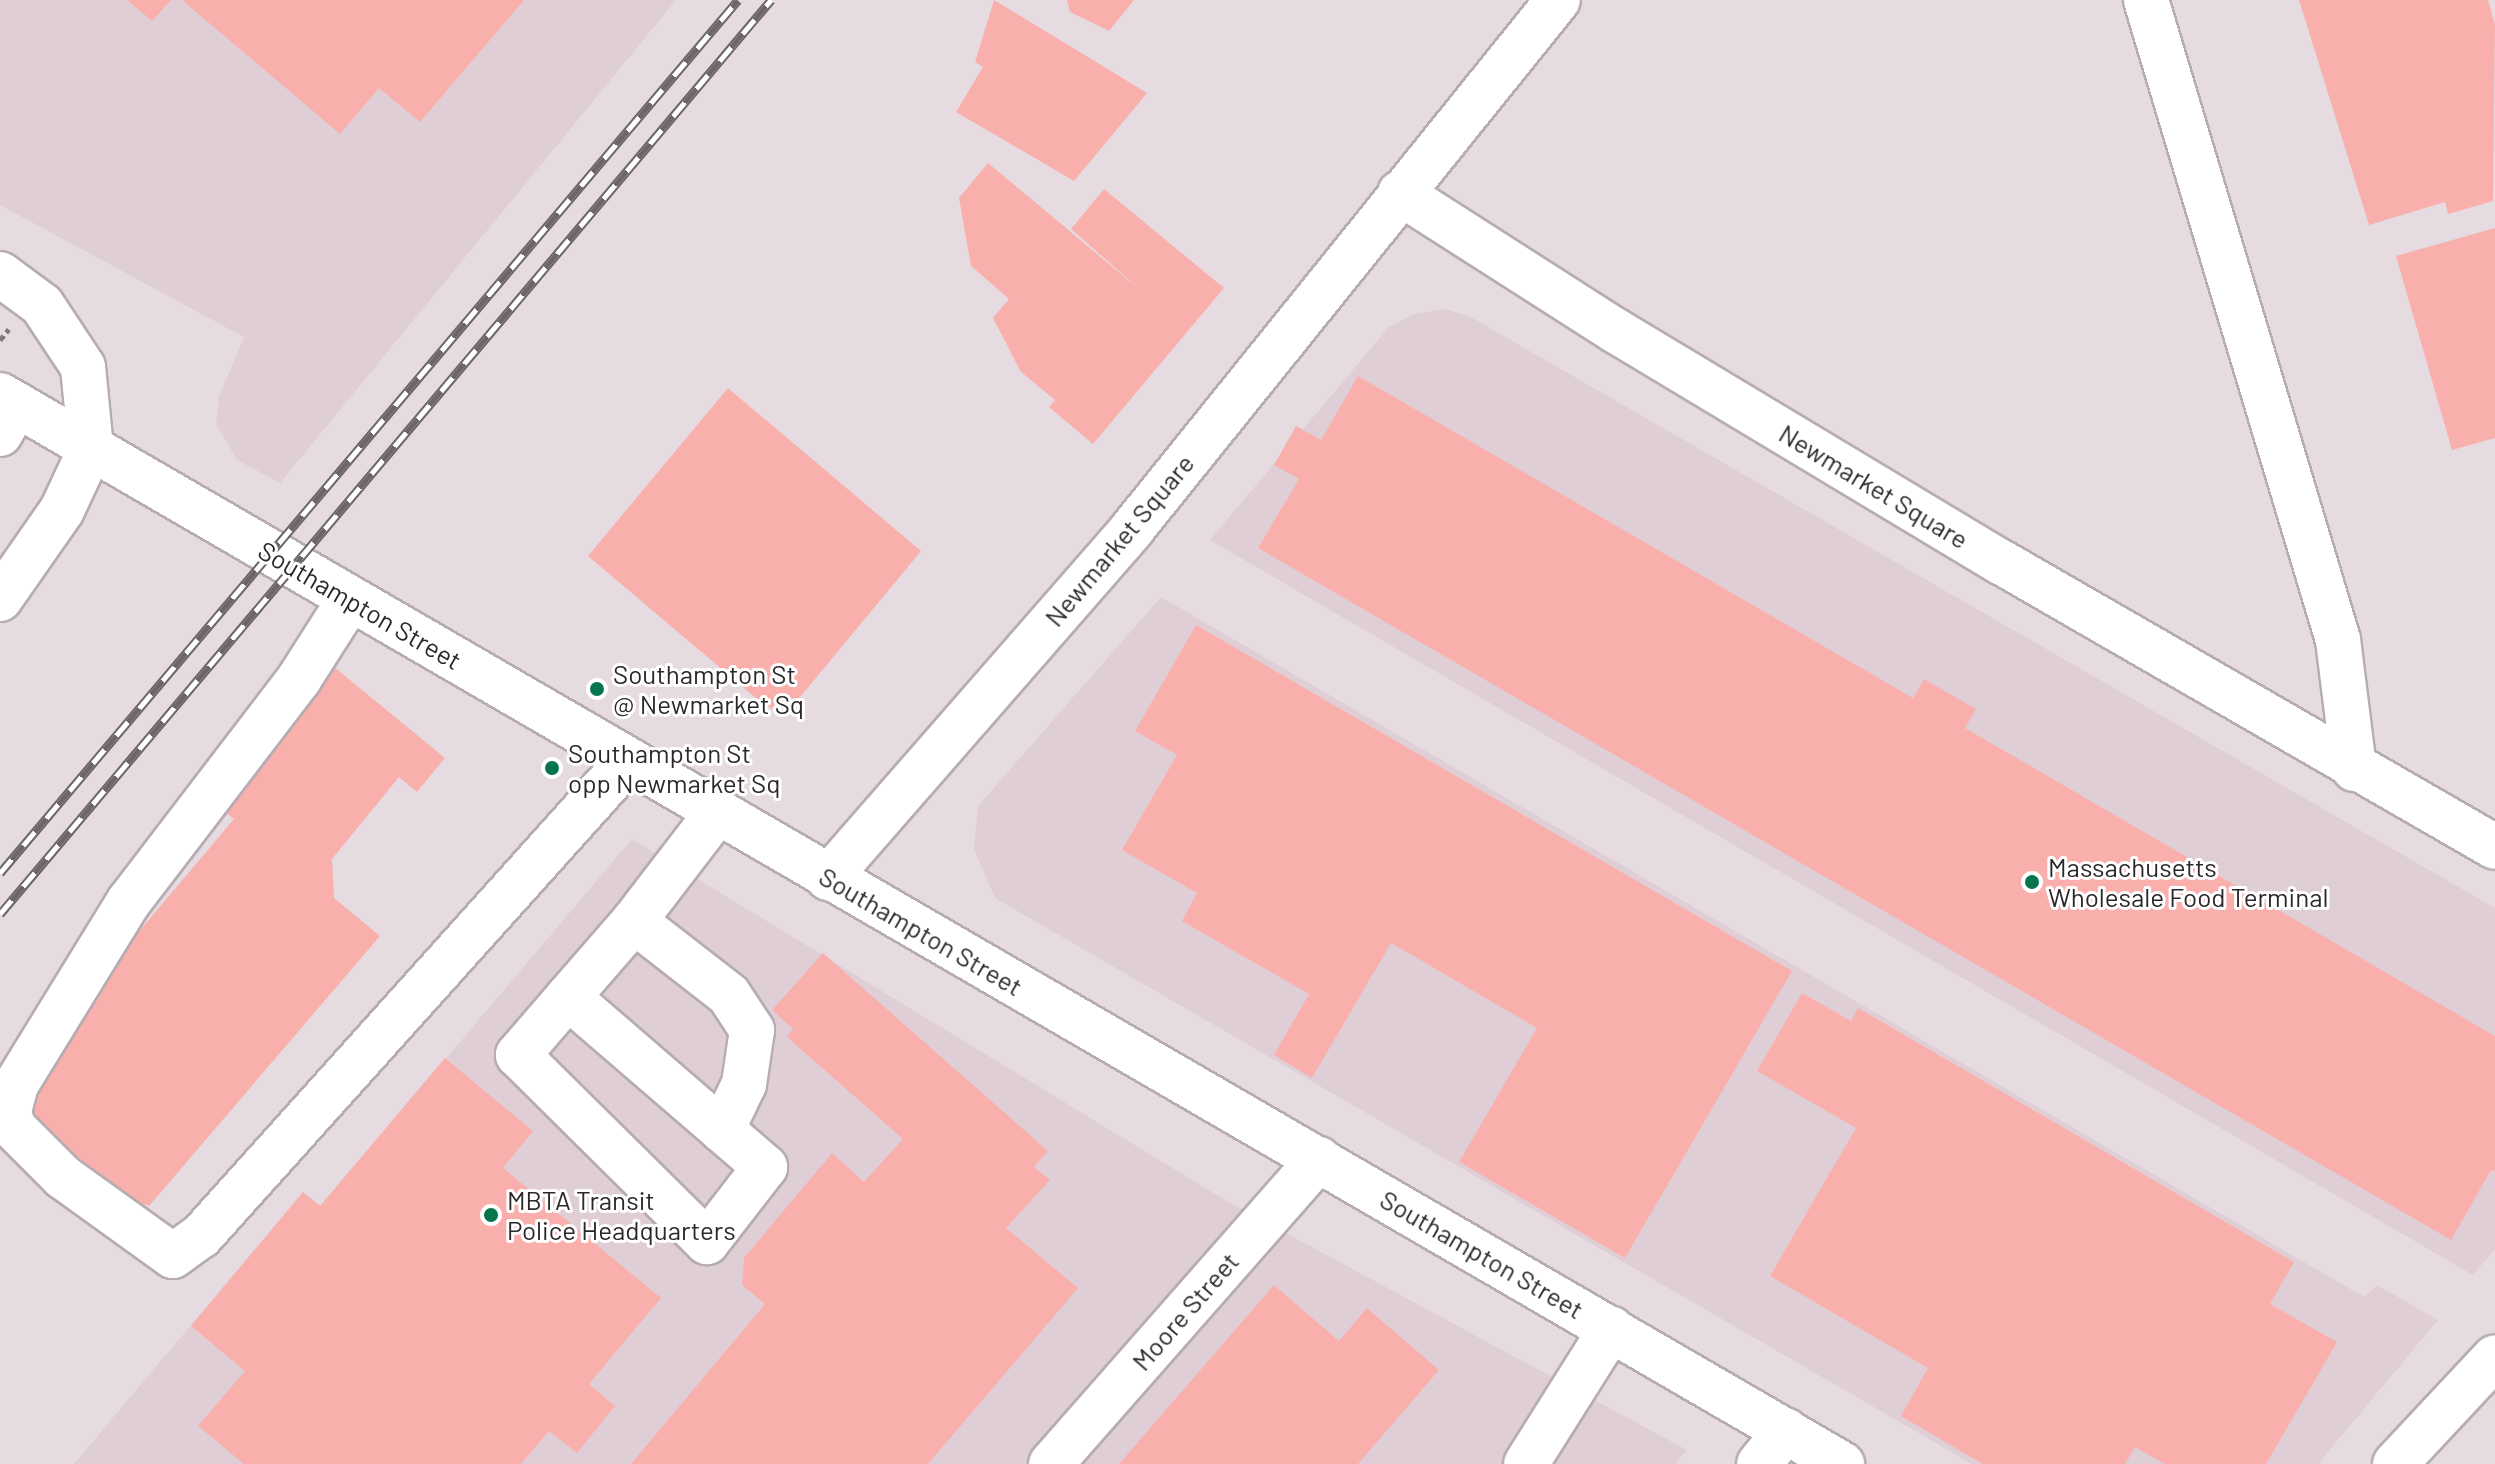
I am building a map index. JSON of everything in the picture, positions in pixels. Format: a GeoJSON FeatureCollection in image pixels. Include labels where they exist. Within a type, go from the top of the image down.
{"type":"FeatureCollection","features":[{"type":"Feature","properties":{"kind":"street","name":"Newmarket Square"},"geometry":{"type":"LineString","coordinates":[[828,878],[1132,529],[1558,0]]}},
{"type":"Feature","properties":{"kind":"street"},"geometry":{"type":"LineString","coordinates":[[2146,0],[2338,640],[2354,769]]}},
{"type":"Feature","properties":{"kind":"street","name":"Newmarket Square"},"geometry":{"type":"LineString","coordinates":[[1400,193],[1629,339],[2354,769],[2495,847]]}},
{"type":"Feature","properties":{"kind":"street"},"geometry":{"type":"LineString","coordinates":[[0,274],[42,305],[83,367],[91,448],[62,510],[0,599]]}},
{"type":"Feature","properties":{"kind":"street","name":"Southampton Street"},"geometry":{"type":"LineString","coordinates":[[6,411],[91,448],[828,878],[1611,1329],[1773,1448],[1842,1464]]}},
{"type":"Feature","properties":{"kind":"street"},"geometry":{"type":"LineString","coordinates":[[350,599],[299,679],[129,901],[50,1027],[13,1098],[13,1127],[63,1177],[173,1256],[201,1236],[628,761]]}},
{"type":"Feature","properties":{"kind":"street"},"geometry":{"type":"LineString","coordinates":[[568,997],[765,1167],[707,1242],[518,1055],[568,997],[634,921],[717,813]]}},
{"type":"Feature","properties":{"kind":"street"},"geometry":{"type":"LineString","coordinates":[[634,921],[729,995],[752,1030],[744,1084],[722,1130]]}},
{"type":"Feature","properties":{"kind":"street","name":"Moore Street"},"geometry":{"type":"LineString","coordinates":[[1051,1464],[1319,1159]]}},
{"type":"Feature","properties":{"kind":"street"},"geometry":{"type":"LineString","coordinates":[[1526,1464],[1611,1329]]}},
{"type":"Feature","properties":{"kind":"street"},"geometry":{"type":"LineString","coordinates":[[2395,1464],[2495,1357]]}},
{"type":"Feature","properties":{"kind":"shaded area"},"geometry":{"type":"Polygon","coordinates":[[[0,0],[676,0],[280,483],[237,460],[216,424],[219,397],[244,337],[0,205],[0,0]]]}},
{"type":"Feature","properties":{"kind":"shaded area","name":"Massachusetts Wholesale Food Terminal"},"geometry":{"type":"Polygon","coordinates":[[[1445,309],[1469,316],[2495,908],[2495,1249],[2473,1275],[1210,540],[1389,327],[1414,314],[1445,309]]]}},
{"type":"Feature","properties":{"kind":"shaded area"},"geometry":{"type":"Polygon","coordinates":[[[1161,597],[2364,1297],[2377,1285],[2438,1320],[2318,1464],[1972,1464],[995,898],[974,849],[978,806],[1161,597]]]}},
{"type":"Feature","properties":{"kind":"shaded area"},"geometry":{"type":"Polygon","coordinates":[[[632,839],[1225,1200],[1687,1450],[1675,1464],[74,1464],[303,1192],[321,1206],[632,839]]]}},
{"type":"Feature","properties":{"kind":"building"},"geometry":{"type":"Polygon","coordinates":[[[127,0],[171,0],[152,21],[127,0]]]}},
{"type":"Feature","properties":{"kind":"building"},"geometry":{"type":"Polygon","coordinates":[[[182,0],[524,0],[420,122],[379,88],[340,134],[182,0]]]}},
{"type":"Feature","properties":{"kind":"building"},"geometry":{"type":"Polygon","coordinates":[[[994,0],[1147,93],[1074,181],[956,112],[983,67],[975,62],[994,0]]]}},
{"type":"Feature","properties":{"kind":"building"},"geometry":{"type":"Polygon","coordinates":[[[1067,0],[1134,0],[1109,31],[1070,12],[1067,0]]]}},
{"type":"Feature","properties":{"kind":"building"},"geometry":{"type":"Polygon","coordinates":[[[2299,0],[2488,0],[2495,24],[2493,201],[2448,214],[2445,202],[2369,225],[2299,0]]]}},
{"type":"Feature","properties":{"kind":"building"},"geometry":{"type":"Polygon","coordinates":[[[988,163],[1145,294],[1071,229],[1104,189],[1224,288],[1093,444],[1049,407],[1055,400],[1021,372],[993,318],[1009,299],[971,266],[959,198],[988,163]]]}},
{"type":"Feature","properties":{"kind":"building"},"geometry":{"type":"Polygon","coordinates":[[[2495,228],[2495,438],[2452,450],[2396,256],[2495,228]]]}},
{"type":"Feature","properties":{"kind":"building","name":"Massachusetts Wholesale Food Terminal"},"geometry":{"type":"Polygon","coordinates":[[[1358,376],[1913,698],[1924,679],[1976,709],[1965,728],[2495,1036],[2495,1172],[2491,1170],[2451,1240],[1258,548],[1299,479],[1274,465],[1296,426],[1321,440],[1358,376]]]}},
{"type":"Feature","properties":{"kind":"building"},"geometry":{"type":"Polygon","coordinates":[[[728,388],[921,551],[796,702],[780,712],[763,704],[588,556],[728,388]]]}},
{"type":"Feature","properties":{"kind":"building"},"geometry":{"type":"Polygon","coordinates":[[[1196,625],[1792,971],[1625,1258],[1459,1162],[1537,1028],[1391,943],[1312,1078],[1274,1055],[1309,994],[1182,921],[1197,893],[1122,850],[1177,755],[1135,731],[1196,625]]]}},
{"type":"Feature","properties":{"kind":"building"},"geometry":{"type":"Polygon","coordinates":[[[328,662],[445,758],[417,792],[399,777],[332,859],[334,898],[380,936],[149,1206],[107,1192],[14,1115],[59,1026],[234,819],[213,802],[328,662]]]}},
{"type":"Feature","properties":{"kind":"building"},"geometry":{"type":"Polygon","coordinates":[[[823,953],[1048,1151],[1034,1167],[1050,1180],[1006,1228],[1078,1288],[928,1464],[631,1464],[765,1304],[742,1285],[744,1258],[832,1153],[864,1182],[903,1139],[787,1037],[793,1029],[772,1010],[823,953]]]}},
{"type":"Feature","properties":{"kind":"building"},"geometry":{"type":"Polygon","coordinates":[[[1802,993],[1851,1021],[1858,1008],[2294,1262],[2270,1304],[2337,1342],[2266,1464],[2165,1464],[2135,1447],[2125,1464],[1983,1464],[1901,1416],[1928,1368],[1770,1276],[1856,1128],[1757,1071],[1802,993]]]}},
{"type":"Feature","properties":{"kind":"building"},"geometry":{"type":"Polygon","coordinates":[[[445,1058],[533,1131],[503,1168],[661,1298],[589,1384],[615,1406],[577,1453],[549,1431],[521,1464],[244,1464],[198,1426],[245,1371],[191,1326],[303,1192],[320,1206],[445,1058]]]}},
{"type":"Feature","properties":{"kind":"building"},"geometry":{"type":"Polygon","coordinates":[[[1274,1285],[1339,1341],[1367,1308],[1439,1370],[1358,1464],[1119,1464],[1274,1285]]]}},
{"type":"Feature","properties":{"kind":"railway"},"geometry":{"type":"LineString","coordinates":[[0,873],[738,0]]}},
{"type":"Feature","properties":{"kind":"railway"},"geometry":{"type":"LineString","coordinates":[[0,914],[771,0]]}},
{"type":"Feature","properties":{"kind":"place","name":"Southampton St @ Newmarket Sq"},"geometry":{"type":"Point","coordinates":[597,689]}},
{"type":"Feature","properties":{"kind":"place","name":"Southampton St opp Newmarket Sq"},"geometry":{"type":"Point","coordinates":[552,768]}},
{"type":"Feature","properties":{"kind":"place","name":"Massachusetts Wholesale Food Terminal"},"geometry":{"type":"Point","coordinates":[2032,882]}},
{"type":"Feature","properties":{"kind":"place","name":"MBTA Transit Police Headquarters"},"geometry":{"type":"Point","coordinates":[491,1215]}}]}
